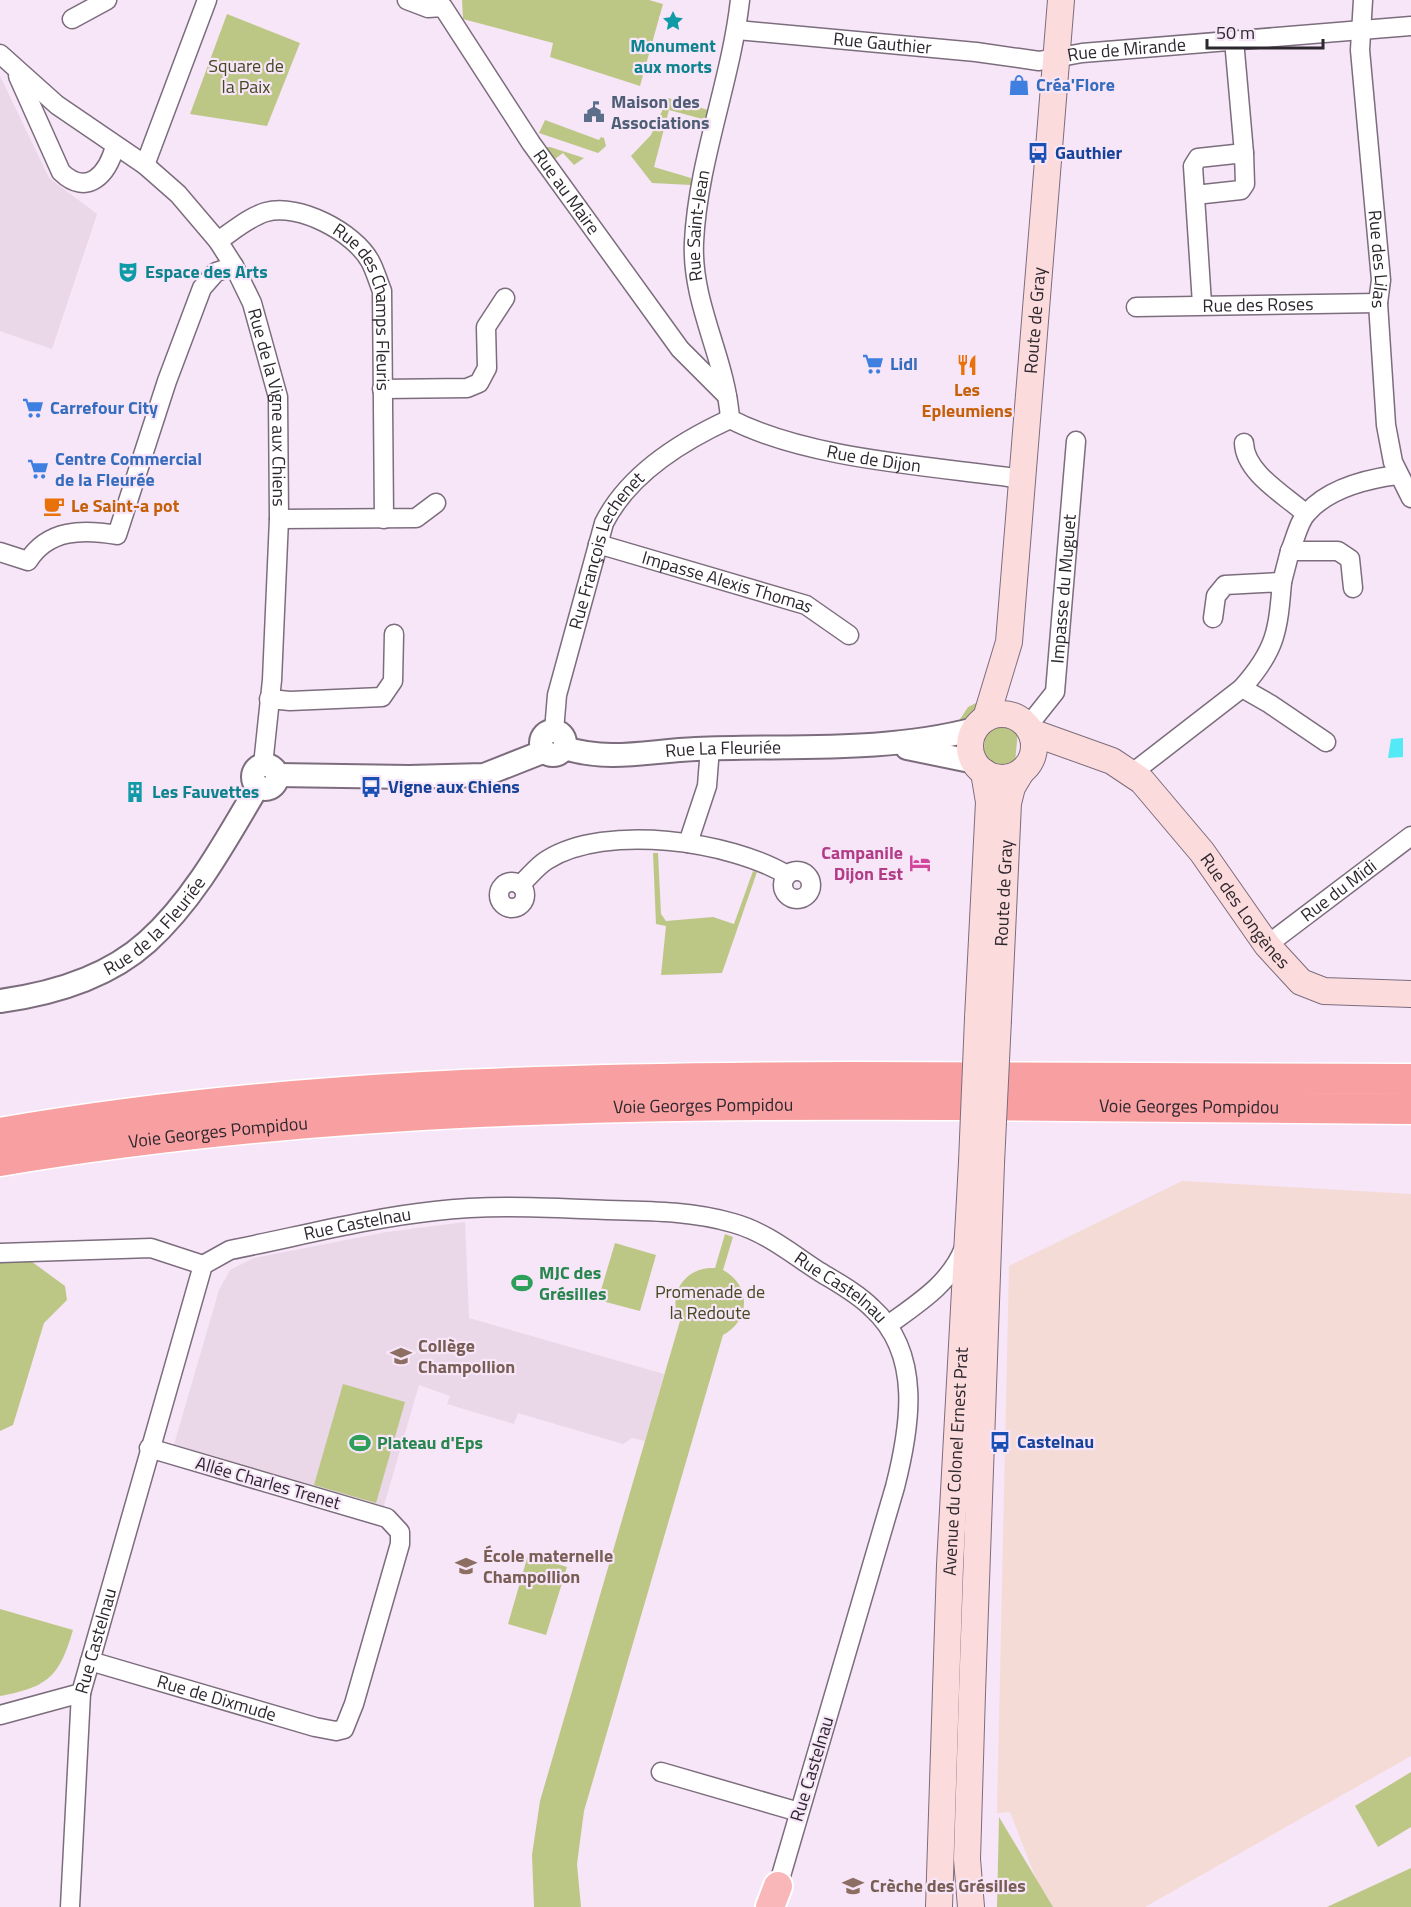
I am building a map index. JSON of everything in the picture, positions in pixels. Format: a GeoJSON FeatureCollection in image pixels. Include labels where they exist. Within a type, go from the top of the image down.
{"type":"FeatureCollection","features":[{"type":"Feature","properties":{"kind":"highway"},"geometry":{"type":"LineString","coordinates":[[1174,1077],[1411,1060]]}},
{"type":"Feature","properties":{"kind":"highway","name":"Voie Georges Pompidou"},"geometry":{"type":"LineString","coordinates":[[0,1133],[237,1100],[483,1083],[663,1078],[1411,1079]]}},
{"type":"Feature","properties":{"kind":"highway","name":"Voie Georges Pompidou"},"geometry":{"type":"LineString","coordinates":[[0,1161],[237,1129],[373,1116],[492,1110],[772,1104],[1411,1108]]}},
{"type":"Feature","properties":{"kind":"highway"},"geometry":{"type":"LineString","coordinates":[[1323,1108],[1411,1121]]}},
{"type":"Feature","properties":{"kind":"main road","name":"Route de Gray"},"geometry":{"type":"LineString","coordinates":[[980,724],[1009,642],[1061,0]]}},
{"type":"Feature","properties":{"kind":"main road","name":"Route de Gray"},"geometry":{"type":"LineString","coordinates":[[1009,642],[1026,726]]}},
{"type":"Feature","properties":{"kind":"main road"},"geometry":{"type":"LineString","coordinates":[[1025,768],[1034,743],[1026,726],[1004,713],[980,724],[970,745],[979,767],[994,777],[1008,777],[1051,759],[1112,760]]}},
{"type":"Feature","properties":{"kind":"main road","name":"Rue des Longènes"},"geometry":{"type":"LineString","coordinates":[[1026,726],[1112,760],[1150,788],[1202,852],[1267,945],[1291,973],[1312,987],[1337,992],[1411,994]]}},
{"type":"Feature","properties":{"kind":"main road","name":"Route de Gray"},"geometry":{"type":"LineString","coordinates":[[979,767],[989,802],[988,1018]]}},
{"type":"Feature","properties":{"kind":"main road","name":"Route de Gray"},"geometry":{"type":"LineString","coordinates":[[988,1018],[1008,803],[1011,787],[1025,768]]}},
{"type":"Feature","properties":{"kind":"main road","name":"Avenue du Colonel Ernest Prat"},"geometry":{"type":"LineString","coordinates":[[971,1907],[967,1859],[981,1162],[988,1018]]}},
{"type":"Feature","properties":{"kind":"main road","name":"Avenue du Colonel Ernest Prat"},"geometry":{"type":"LineString","coordinates":[[939,1907],[951,1553],[967,1241],[981,1162]]}},
{"type":"Feature","properties":{"kind":"street"},"geometry":{"type":"LineString","coordinates":[[72,19],[107,0]]}},
{"type":"Feature","properties":{"kind":"street"},"geometry":{"type":"LineString","coordinates":[[145,165],[207,0]]}},
{"type":"Feature","properties":{"kind":"street","name":"Rue au Maire"},"geometry":{"type":"LineString","coordinates":[[407,0],[429,8],[444,3],[531,143],[680,349],[728,396]]}},
{"type":"Feature","properties":{"kind":"street"},"geometry":{"type":"LineString","coordinates":[[737,30],[740,0]]}},
{"type":"Feature","properties":{"kind":"street","name":"Rue des Lilas"},"geometry":{"type":"LineString","coordinates":[[1363,0],[1360,29],[1382,280],[1378,303],[1386,425],[1406,485]]}},
{"type":"Feature","properties":{"kind":"street","name":"Rue de Mirande"},"geometry":{"type":"LineString","coordinates":[[1057,57],[1411,26]]}},
{"type":"Feature","properties":{"kind":"street","name":"Rue Gauthier"},"geometry":{"type":"LineString","coordinates":[[737,30],[976,52],[1039,61],[1057,57]]}},
{"type":"Feature","properties":{"kind":"street","name":"Rue Saint-Jean"},"geometry":{"type":"LineString","coordinates":[[730,419],[728,396],[719,356],[696,290],[694,241],[707,159],[737,30]]}},
{"type":"Feature","properties":{"kind":"street"},"geometry":{"type":"LineString","coordinates":[[1195,195],[1241,190],[1245,184],[1234,40]]}},
{"type":"Feature","properties":{"kind":"street","name":"Rue de la Vigne aux Chiens"},"geometry":{"type":"LineString","coordinates":[[0,54],[57,105],[145,165],[186,202],[218,241],[234,266],[252,303],[278,397],[279,519],[266,775]]}},
{"type":"Feature","properties":{"kind":"street"},"geometry":{"type":"LineString","coordinates":[[15,69],[61,172],[68,178],[85,182],[100,177],[109,166],[115,146]]}},
{"type":"Feature","properties":{"kind":"street"},"geometry":{"type":"LineString","coordinates":[[1202,304],[1195,159],[1244,153]]}},
{"type":"Feature","properties":{"kind":"street","name":"Rue des Champs Fleuris"},"geometry":{"type":"LineString","coordinates":[[218,241],[266,212],[288,210],[318,218],[344,234],[369,259],[382,291],[384,519]]}},
{"type":"Feature","properties":{"kind":"street"},"geometry":{"type":"LineString","coordinates":[[0,552],[28,561],[43,544],[66,534],[83,531],[117,535],[164,390],[202,288],[216,272],[234,266]]}},
{"type":"Feature","properties":{"kind":"street"},"geometry":{"type":"LineString","coordinates":[[382,389],[466,388],[479,382],[487,368],[486,327],[506,298]]}},
{"type":"Feature","properties":{"kind":"street","name":"Rue des Roses"},"geometry":{"type":"LineString","coordinates":[[1136,307],[1202,304],[1378,303]]}},
{"type":"Feature","properties":{"kind":"street","name":"Rue de Dijon"},"geometry":{"type":"LineString","coordinates":[[730,419],[760,434],[821,449],[1023,479]]}},
{"type":"Feature","properties":{"kind":"street","name":"Rue François Lechenet"},"geometry":{"type":"LineString","coordinates":[[554,744],[557,695],[598,544],[610,510],[627,488],[681,446],[730,419]]}},
{"type":"Feature","properties":{"kind":"street","name":"Impasse du Muguet"},"geometry":{"type":"LineString","coordinates":[[1026,726],[1055,692],[1076,441]]}},
{"type":"Feature","properties":{"kind":"street"},"geometry":{"type":"LineString","coordinates":[[1244,443],[1244,452],[1251,465],[1305,514]]}},
{"type":"Feature","properties":{"kind":"street"},"geometry":{"type":"LineString","coordinates":[[1134,775],[1140,767],[1242,688],[1264,664],[1273,644],[1279,621],[1282,582],[1290,551],[1305,514],[1347,488],[1406,485]]}},
{"type":"Feature","properties":{"kind":"street"},"geometry":{"type":"LineString","coordinates":[[279,519],[416,518],[436,503]]}},
{"type":"Feature","properties":{"kind":"street","name":"Impasse Alexis Thomas"},"geometry":{"type":"LineString","coordinates":[[598,544],[806,605],[849,635]]}},
{"type":"Feature","properties":{"kind":"street"},"geometry":{"type":"LineString","coordinates":[[1290,551],[1343,552],[1352,565],[1353,588]]}},
{"type":"Feature","properties":{"kind":"street"},"geometry":{"type":"LineString","coordinates":[[1213,618],[1216,596],[1225,585],[1282,582]]}},
{"type":"Feature","properties":{"kind":"street"},"geometry":{"type":"LineString","coordinates":[[269,699],[290,701],[382,697],[393,681],[394,634]]}},
{"type":"Feature","properties":{"kind":"street"},"geometry":{"type":"LineString","coordinates":[[1242,688],[1326,742]]}},
{"type":"Feature","properties":{"kind":"street","name":"Rue La Fleuriée"},"geometry":{"type":"LineString","coordinates":[[554,744],[602,757],[710,748],[885,744],[950,735],[980,724]]}},
{"type":"Feature","properties":{"kind":"street"},"geometry":{"type":"LineString","coordinates":[[266,775],[409,777],[484,775],[554,744]]}},
{"type":"Feature","properties":{"kind":"street","name":"Rue La Fleuriée"},"geometry":{"type":"LineString","coordinates":[[885,744],[979,767]]}},
{"type":"Feature","properties":{"kind":"street"},"geometry":{"type":"LineString","coordinates":[[688,843],[707,786],[710,748]]}},
{"type":"Feature","properties":{"kind":"street","name":"Rue de la Fleuriée"},"geometry":{"type":"LineString","coordinates":[[0,1001],[60,990],[117,962],[146,943],[204,874],[266,775]]}},
{"type":"Feature","properties":{"kind":"street","name":"Rue du Midi"},"geometry":{"type":"LineString","coordinates":[[1267,945],[1411,836]]}},
{"type":"Feature","properties":{"kind":"street"},"geometry":{"type":"LineString","coordinates":[[520,885],[546,860],[583,845],[624,841],[688,843],[765,864],[787,875]]}},
{"type":"Feature","properties":{"kind":"street","name":"Rue Castelnau"},"geometry":{"type":"LineString","coordinates":[[0,1715],[81,1693],[203,1265],[230,1250],[434,1211],[523,1207],[693,1214],[734,1223],[768,1237],[873,1308],[888,1325],[899,1344],[907,1369],[909,1398],[902,1461],[799,1812],[776,1900]]}},
{"type":"Feature","properties":{"kind":"street"},"geometry":{"type":"LineString","coordinates":[[888,1325],[948,1277],[958,1263],[967,1241]]}},
{"type":"Feature","properties":{"kind":"street"},"geometry":{"type":"LineString","coordinates":[[0,1254],[151,1248],[203,1265]]}},
{"type":"Feature","properties":{"kind":"street","name":"Allée Charles Trenet"},"geometry":{"type":"LineString","coordinates":[[149,1448],[387,1518],[400,1532],[400,1544],[354,1704],[344,1729]]}},
{"type":"Feature","properties":{"kind":"street","name":"Rue de Dixmude"},"geometry":{"type":"LineString","coordinates":[[90,1661],[315,1727],[336,1731],[344,1729]]}},
{"type":"Feature","properties":{"kind":"street"},"geometry":{"type":"LineString","coordinates":[[70,1907],[81,1693]]}},
{"type":"Feature","properties":{"kind":"street"},"geometry":{"type":"LineString","coordinates":[[661,1772],[799,1812]]}},
{"type":"Feature","properties":{"kind":"shaded area"},"geometry":{"type":"Polygon","coordinates":[[[0,76],[49,178],[97,214],[52,349],[0,331],[0,76]]]}},
{"type":"Feature","properties":{"kind":"shaded area"},"geometry":{"type":"Polygon","coordinates":[[[1182,1181],[1411,1194],[1411,1756],[1145,1907],[1047,1907],[1010,1812],[997,1813],[1009,1266],[1182,1181]]]}},
{"type":"Feature","properties":{"kind":"shaded area","name":"Collège Champollion"},"geometry":{"type":"Polygon","coordinates":[[[465,1222],[469,1318],[664,1374],[645,1441],[632,1438],[623,1444],[518,1413],[514,1424],[447,1404],[450,1396],[419,1385],[383,1509],[173,1448],[219,1290],[230,1270],[254,1258],[387,1232],[465,1222]]]}},
{"type":"Feature","properties":{"kind":"green space"},"geometry":{"type":"Polygon","coordinates":[[[462,0],[649,0],[663,4],[640,86],[550,57],[553,43],[463,19],[462,0]]]}},
{"type":"Feature","properties":{"kind":"green space","name":"Square de la Paix"},"geometry":{"type":"Polygon","coordinates":[[[227,14],[300,43],[267,126],[190,114],[227,14]]]}},
{"type":"Feature","properties":{"kind":"green space"},"geometry":{"type":"Polygon","coordinates":[[[668,98],[708,110],[706,120],[669,110],[654,167],[691,178],[691,185],[652,183],[631,156],[651,135],[668,98]]]}},
{"type":"Feature","properties":{"kind":"green space"},"geometry":{"type":"Polygon","coordinates":[[[545,120],[599,140],[601,137],[604,138],[606,146],[598,153],[539,133],[545,120]]]}},
{"type":"Feature","properties":{"kind":"green space"},"geometry":{"type":"Polygon","coordinates":[[[546,147],[584,158],[574,165],[563,153],[555,159],[546,147]]]}},
{"type":"Feature","properties":{"kind":"green space"},"geometry":{"type":"Polygon","coordinates":[[[986,698],[961,725],[955,727],[968,707],[986,698]]]}},
{"type":"Feature","properties":{"kind":"green space"},"geometry":{"type":"Polygon","coordinates":[[[1002,721],[1014,725],[1018,730],[1015,763],[999,767],[983,761],[986,725],[1002,721]]]}},
{"type":"Feature","properties":{"kind":"green space"},"geometry":{"type":"Polygon","coordinates":[[[653,853],[658,853],[661,914],[666,921],[713,917],[734,924],[753,871],[757,872],[722,973],[661,975],[666,926],[656,924],[653,853]]]}},
{"type":"Feature","properties":{"kind":"green space","name":"Promenade de la Redoute"},"geometry":{"type":"Polygon","coordinates":[[[725,1234],[733,1237],[723,1270],[739,1284],[743,1293],[743,1312],[739,1321],[723,1335],[584,1811],[577,1864],[581,1907],[534,1907],[532,1855],[540,1801],[680,1321],[676,1311],[677,1292],[687,1277],[695,1272],[715,1268],[725,1234]]]}},
{"type":"Feature","properties":{"kind":"green space"},"geometry":{"type":"Polygon","coordinates":[[[615,1243],[656,1255],[640,1311],[598,1300],[615,1243]]]}},
{"type":"Feature","properties":{"kind":"green space"},"geometry":{"type":"Polygon","coordinates":[[[9,1245],[65,1286],[67,1300],[44,1323],[13,1425],[0,1431],[0,1247],[9,1245]]]}},
{"type":"Feature","properties":{"kind":"green space","name":"Plateau d'Eps"},"geometry":{"type":"Polygon","coordinates":[[[343,1384],[405,1402],[376,1503],[314,1485],[343,1384]]]}},
{"type":"Feature","properties":{"kind":"green space"},"geometry":{"type":"Polygon","coordinates":[[[528,1555],[567,1567],[546,1635],[508,1624],[528,1555]]]}},
{"type":"Feature","properties":{"kind":"green space"},"geometry":{"type":"Polygon","coordinates":[[[0,1609],[73,1630],[62,1659],[49,1677],[30,1688],[0,1696],[0,1609]]]}},
{"type":"Feature","properties":{"kind":"green space"},"geometry":{"type":"Polygon","coordinates":[[[1411,1772],[1411,1827],[1378,1847],[1355,1806],[1411,1772]]]}},
{"type":"Feature","properties":{"kind":"green space"},"geometry":{"type":"Polygon","coordinates":[[[999,1817],[1053,1907],[997,1907],[999,1817]]]}},
{"type":"Feature","properties":{"kind":"green space"},"geometry":{"type":"Polygon","coordinates":[[[1411,1868],[1411,1907],[1327,1907],[1411,1868]]]}},
{"type":"Feature","properties":{"kind":"water"},"geometry":{"type":"Polygon","coordinates":[[[1403,738],[1403,757],[1388,758],[1391,739],[1403,738]]]}},
{"type":"Feature","properties":{"kind":"place","name":"Monument aux morts"},"geometry":{"type":"Point","coordinates":[673,21]}},
{"type":"Feature","properties":{"kind":"place","name":"Créa'Flore"},"geometry":{"type":"Point","coordinates":[1019,85]}},
{"type":"Feature","properties":{"kind":"place","name":"Maison des Associations"},"geometry":{"type":"Point","coordinates":[594,112]}},
{"type":"Feature","properties":{"kind":"place","name":"Gauthier"},"geometry":{"type":"Point","coordinates":[1038,153]}},
{"type":"Feature","properties":{"kind":"place","name":"Espace des Arts"},"geometry":{"type":"Point","coordinates":[128,272]}},
{"type":"Feature","properties":{"kind":"place","name":"Lidl"},"geometry":{"type":"Point","coordinates":[873,364]}},
{"type":"Feature","properties":{"kind":"place","name":"Les Epleumiens"},"geometry":{"type":"Point","coordinates":[967,365]}},
{"type":"Feature","properties":{"kind":"place","name":"Carrefour City"},"geometry":{"type":"Point","coordinates":[33,408]}},
{"type":"Feature","properties":{"kind":"place","name":"Centre Commercial de la Fleurée"},"geometry":{"type":"Point","coordinates":[38,469]}},
{"type":"Feature","properties":{"kind":"place","name":"Le Saint-a pot"},"geometry":{"type":"Point","coordinates":[54,506]}},
{"type":"Feature","properties":{"kind":"place","name":"Vigne aux Chiens"},"geometry":{"type":"Point","coordinates":[371,787]}},
{"type":"Feature","properties":{"kind":"place","name":"Les Fauvettes"},"geometry":{"type":"Point","coordinates":[135,792]}},
{"type":"Feature","properties":{"kind":"place","name":"Campanile Dijon Est"},"geometry":{"type":"Point","coordinates":[920,863]}},
{"type":"Feature","properties":{"kind":"place","name":"MJC des Grésilles"},"geometry":{"type":"Point","coordinates":[522,1283]}},
{"type":"Feature","properties":{"kind":"place","name":"Collège Champollion"},"geometry":{"type":"Point","coordinates":[401,1356]}},
{"type":"Feature","properties":{"kind":"place","name":"Castelnau"},"geometry":{"type":"Point","coordinates":[1000,1442]}},
{"type":"Feature","properties":{"kind":"place","name":"Plateau d'Eps"},"geometry":{"type":"Point","coordinates":[360,1443]}},
{"type":"Feature","properties":{"kind":"place","name":"École maternelle Champollion"},"geometry":{"type":"Point","coordinates":[466,1566]}},
{"type":"Feature","properties":{"kind":"place","name":"Crèche des Grésilles"},"geometry":{"type":"Point","coordinates":[853,1886]}}]}
